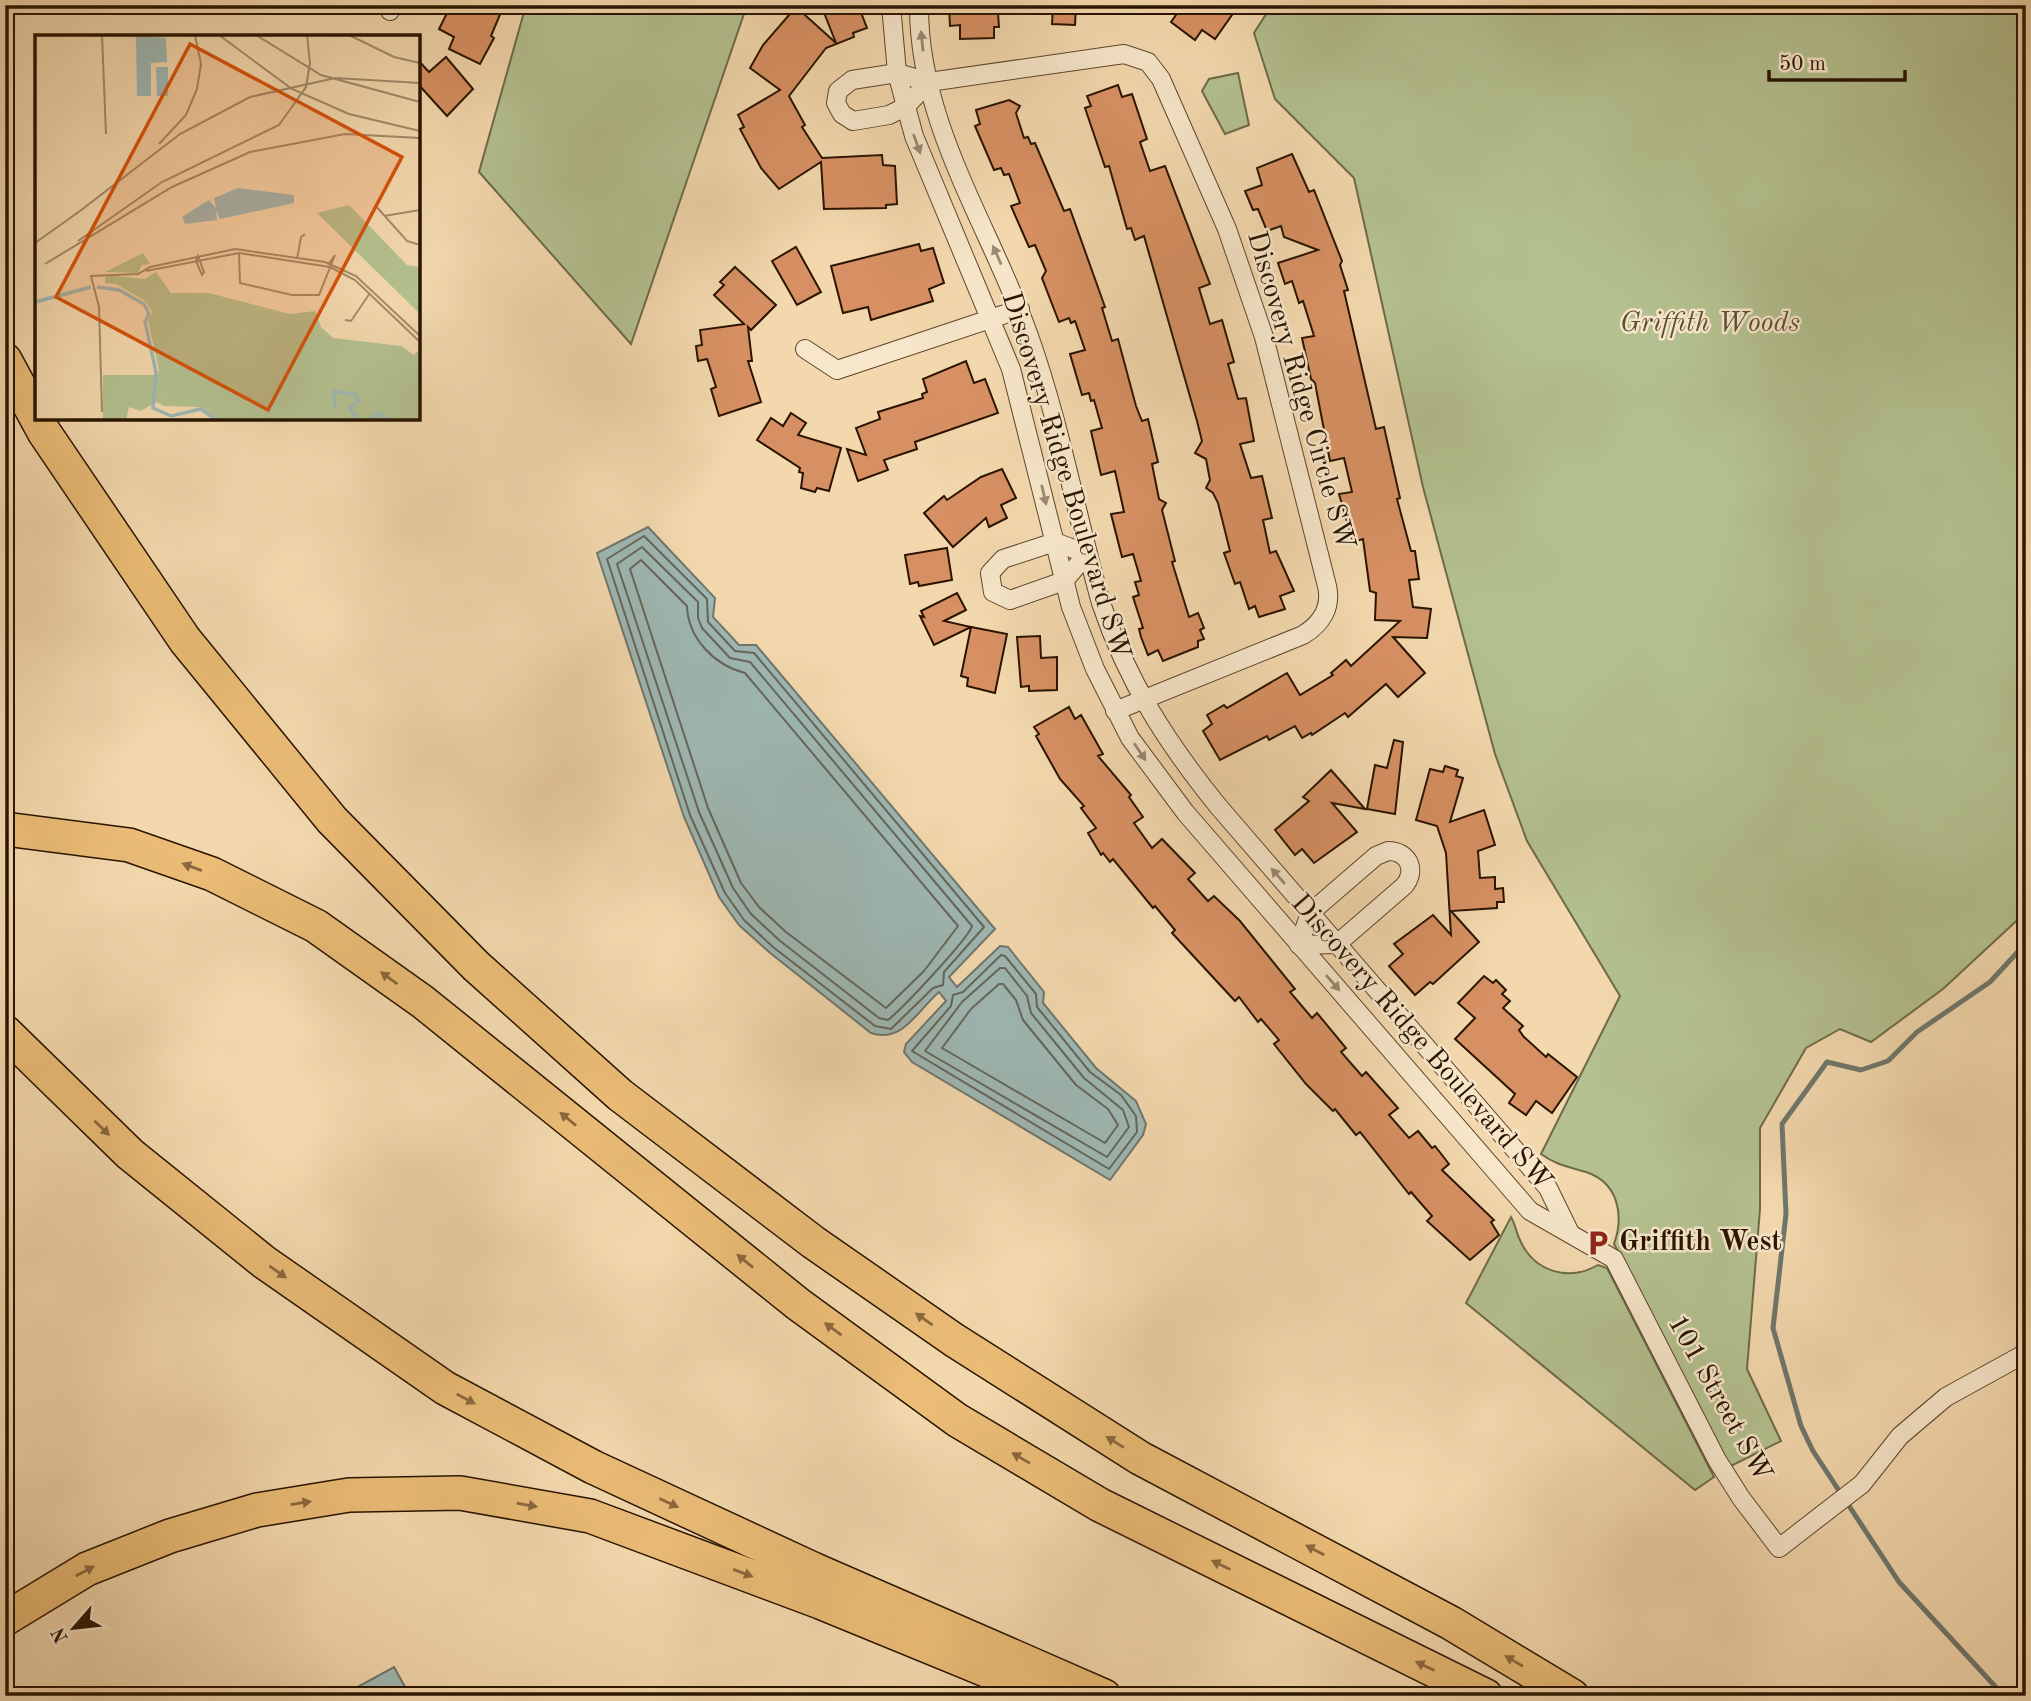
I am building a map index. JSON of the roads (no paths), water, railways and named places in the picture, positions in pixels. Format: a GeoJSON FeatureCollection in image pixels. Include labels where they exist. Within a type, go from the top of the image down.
{"type":"FeatureCollection","features":[{"type":"Feature","properties":{"kind":"highway"},"geometry":{"type":"LineString","coordinates":[[5,360],[35,415]]}},
{"type":"Feature","properties":{"kind":"highway"},"geometry":{"type":"LineString","coordinates":[[38,420],[185,640],[332,820],[475,966],[620,1095],[813,1242],[954,1340],[1140,1458],[1451,1623],[1572,1696]]}},
{"type":"Feature","properties":{"kind":"highway"},"geometry":{"type":"LineString","coordinates":[[5,829],[129,845],[212,874],[316,926],[423,1002],[798,1304],[957,1420],[1100,1505],[1486,1696]]}},
{"type":"Feature","properties":{"kind":"highway"},"geometry":{"type":"LineString","coordinates":[[5,1032],[130,1154],[264,1262],[445,1388],[593,1467],[667,1502],[1104,1696]]}},
{"type":"Feature","properties":{"kind":"highway"},"geometry":{"type":"LineString","coordinates":[[5,1619],[87,1569],[170,1536],[257,1510],[349,1495],[460,1493],[590,1516],[820,1602],[1048,1696]]}},
{"type":"Feature","properties":{"kind":"street","name":"Discovery Ridge Boulevard SW"},"geometry":{"type":"LineString","coordinates":[[891,5],[897,73],[905,107],[928,174],[992,319],[1028,430],[1064,582],[1082,637],[1115,711],[1163,785],[1530,1211],[1569,1231]]}},
{"type":"Feature","properties":{"kind":"street","name":"Discovery Ridge Boulevard SW"},"geometry":{"type":"LineString","coordinates":[[919,5],[929,82],[954,163],[1020,309],[1056,423],[1087,554],[1113,640],[1142,700],[1176,755],[1548,1188],[1569,1231]]}},
{"type":"Feature","properties":{"kind":"street","name":"Discovery Ridge Circle SW"},"geometry":{"type":"LineString","coordinates":[[929,82],[1124,54],[1148,62],[1161,79],[1206,177],[1249,285],[1327,586],[1327,606],[1314,628],[1303,635],[1115,711]]}},
{"type":"Feature","properties":{"kind":"street"},"geometry":{"type":"LineString","coordinates":[[897,73],[929,82],[905,107],[889,115],[853,121],[842,114],[836,103],[838,91],[846,82],[897,73]]}},
{"type":"Feature","properties":{"kind":"street"},"geometry":{"type":"LineString","coordinates":[[805,349],[837,370],[1020,309]]}},
{"type":"Feature","properties":{"kind":"street"},"geometry":{"type":"LineString","coordinates":[[1055,542],[1087,554],[1064,582],[1010,600],[998,596],[990,586],[990,573],[998,562],[1055,542]]}},
{"type":"Feature","properties":{"kind":"street"},"geometry":{"type":"LineString","coordinates":[[1395,851],[1406,857],[1411,869],[1408,882],[1337,944],[1299,945],[1310,913],[1382,852],[1395,851]]}},
{"type":"Feature","properties":{"kind":"street","name":"101 Street SW"},"geometry":{"type":"LineString","coordinates":[[1569,1231],[1614,1259],[1717,1460],[1741,1498],[1779,1548],[1853,1491],[1900,1436],[1946,1396],[2026,1353]]}},
{"type":"Feature","properties":{"kind":"water"},"geometry":{"type":"Polygon","coordinates":[[[648,527],[715,598],[713,617],[739,645],[756,645],[995,929],[949,977],[957,987],[1000,946],[1008,947],[1044,992],[1043,1003],[1096,1068],[1136,1101],[1146,1124],[1143,1135],[1110,1180],[912,1062],[904,1052],[906,1044],[946,1001],[939,992],[901,1030],[882,1035],[871,1033],[769,952],[739,925],[719,897],[684,817],[597,553],[648,527]]]}},
{"type":"Feature","properties":{"kind":"water"},"geometry":{"type":"Polygon","coordinates":[[[394,1667],[410,1696],[341,1696],[394,1667]]]}},
{"type":"Feature","properties":{"kind":"waterway"},"geometry":{"type":"LineString","coordinates":[[2004,1696],[1899,1582],[1813,1451],[1801,1426],[1773,1328],[1786,1214],[1782,1124],[1827,1062],[1861,1070],[1888,1061],[1917,1032],[1990,982],[2026,943]]}},
{"type":"Feature","properties":{"kind":"place","name":"Griffith West"},"geometry":{"type":"Point","coordinates":[1598,1243]}},
{"type":"Feature","properties":{"kind":"park label","name":"Griffith Woods"},"geometry":{"type":"Point","coordinates":[1710,324]}}]}
